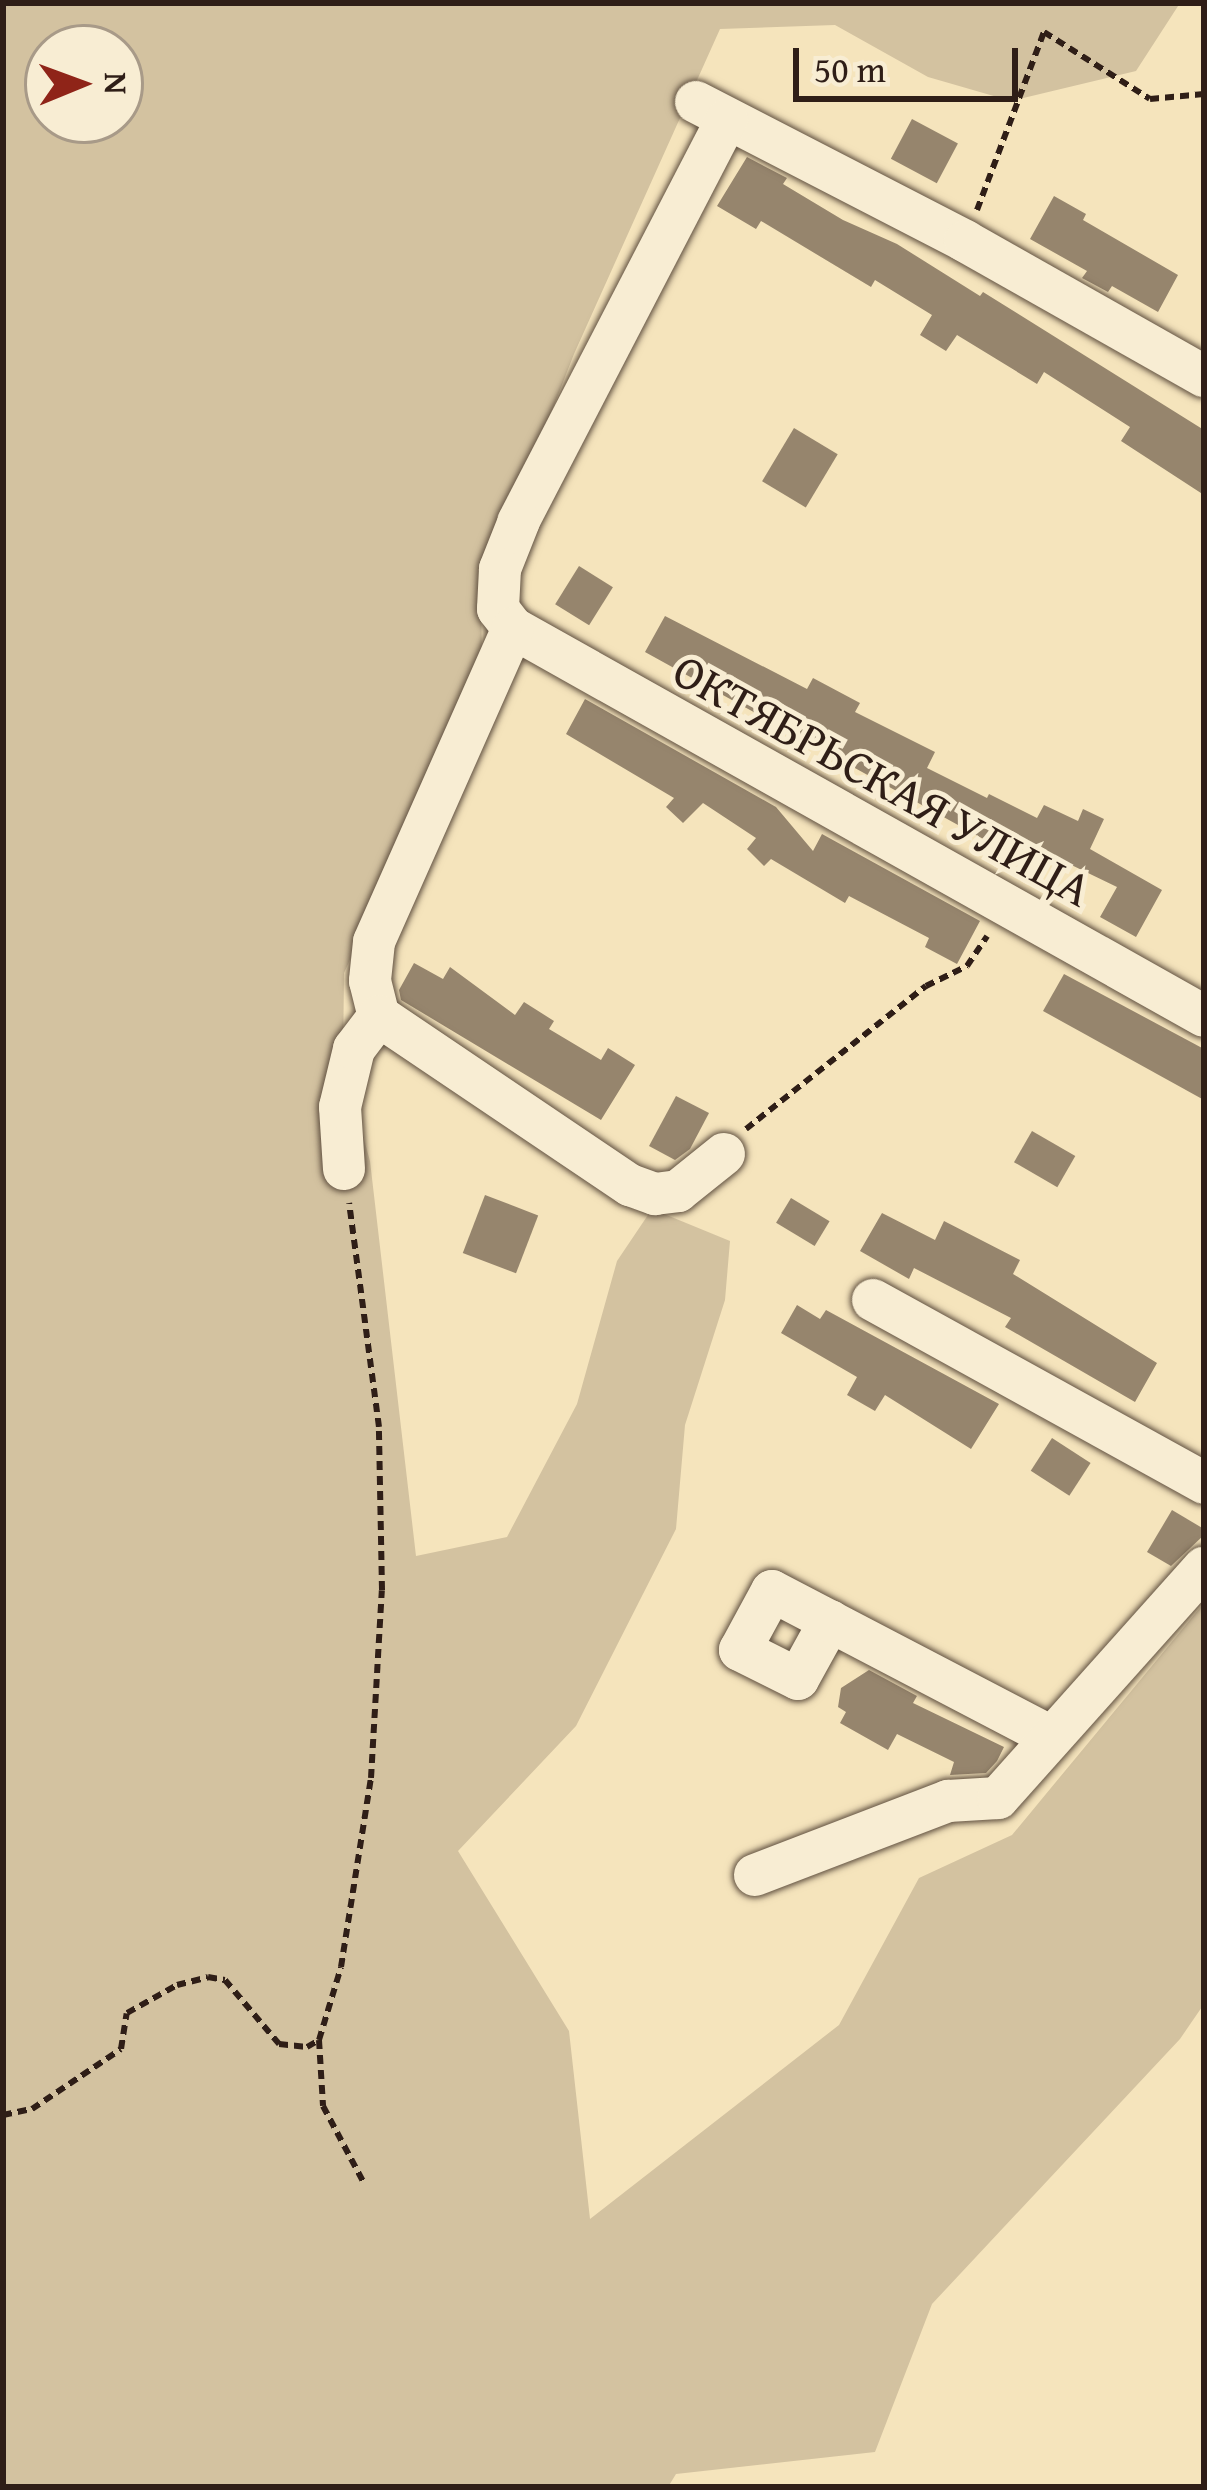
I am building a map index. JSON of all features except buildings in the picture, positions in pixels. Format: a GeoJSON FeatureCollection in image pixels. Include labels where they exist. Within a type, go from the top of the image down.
{"type":"FeatureCollection","features":[{"type":"Feature","properties":{"kind":"street"},"geometry":{"type":"LineString","coordinates":[[724,1154],[678,1191],[655,1194],[630,1185],[379,1016],[370,982],[374,942],[513,628],[498,609],[500,569],[711,111],[965,241],[1204,376]]}},
{"type":"Feature","properties":{"kind":"street","name":"ОКТЯБРЬСКАЯ УЛИЦА"},"geometry":{"type":"LineString","coordinates":[[513,628],[1204,1016]]}},
{"type":"Feature","properties":{"kind":"street"},"geometry":{"type":"LineString","coordinates":[[344,1169],[340,1107],[354,1049],[379,1016]]}},
{"type":"Feature","properties":{"kind":"street"},"geometry":{"type":"LineString","coordinates":[[873,1300],[1204,1483]]}},
{"type":"Feature","properties":{"kind":"street"},"geometry":{"type":"LineString","coordinates":[[755,1875],[948,1801],[998,1798],[1204,1568]]}},
{"type":"Feature","properties":{"kind":"street"},"geometry":{"type":"LineString","coordinates":[[830,1622],[1051,1737]]}},
{"type":"Feature","properties":{"kind":"path"},"geometry":{"type":"LineString","coordinates":[[965,241],[1044,32],[1150,99],[1204,94]]}},
{"type":"Feature","properties":{"kind":"path"},"geometry":{"type":"LineString","coordinates":[[724,1154],[752,1122],[926,986],[967,966],[1006,907]]}},
{"type":"Feature","properties":{"kind":"path"},"geometry":{"type":"LineString","coordinates":[[344,1169],[379,1427],[382,1590],[371,1778],[341,1966],[319,2040],[323,2106],[365,2185]]}},
{"type":"Feature","properties":{"kind":"path"},"geometry":{"type":"LineString","coordinates":[[3,2115],[32,2109],[122,2049],[127,2013],[177,1984],[208,1977],[225,1980],[279,2044],[307,2047],[319,2040]]}},
{"type":"Feature","properties":{"kind":"shaded area"},"geometry":{"type":"Polygon","coordinates":[[[3,3],[1180,3],[1136,71],[1011,101],[928,77],[835,25],[720,29],[574,354],[481,592],[482,666],[344,973],[343,1063],[370,1161],[416,1556],[507,1537],[577,1404],[617,1261],[652,1209],[730,1241],[725,1300],[685,1425],[676,1529],[576,1726],[458,1851],[569,2031],[590,2219],[839,2025],[919,1878],[1012,1835],[1204,1603],[1204,2004],[1180,2039],[932,2304],[875,2452],[676,2474],[668,2487],[3,2487],[3,3]]]}}]}
